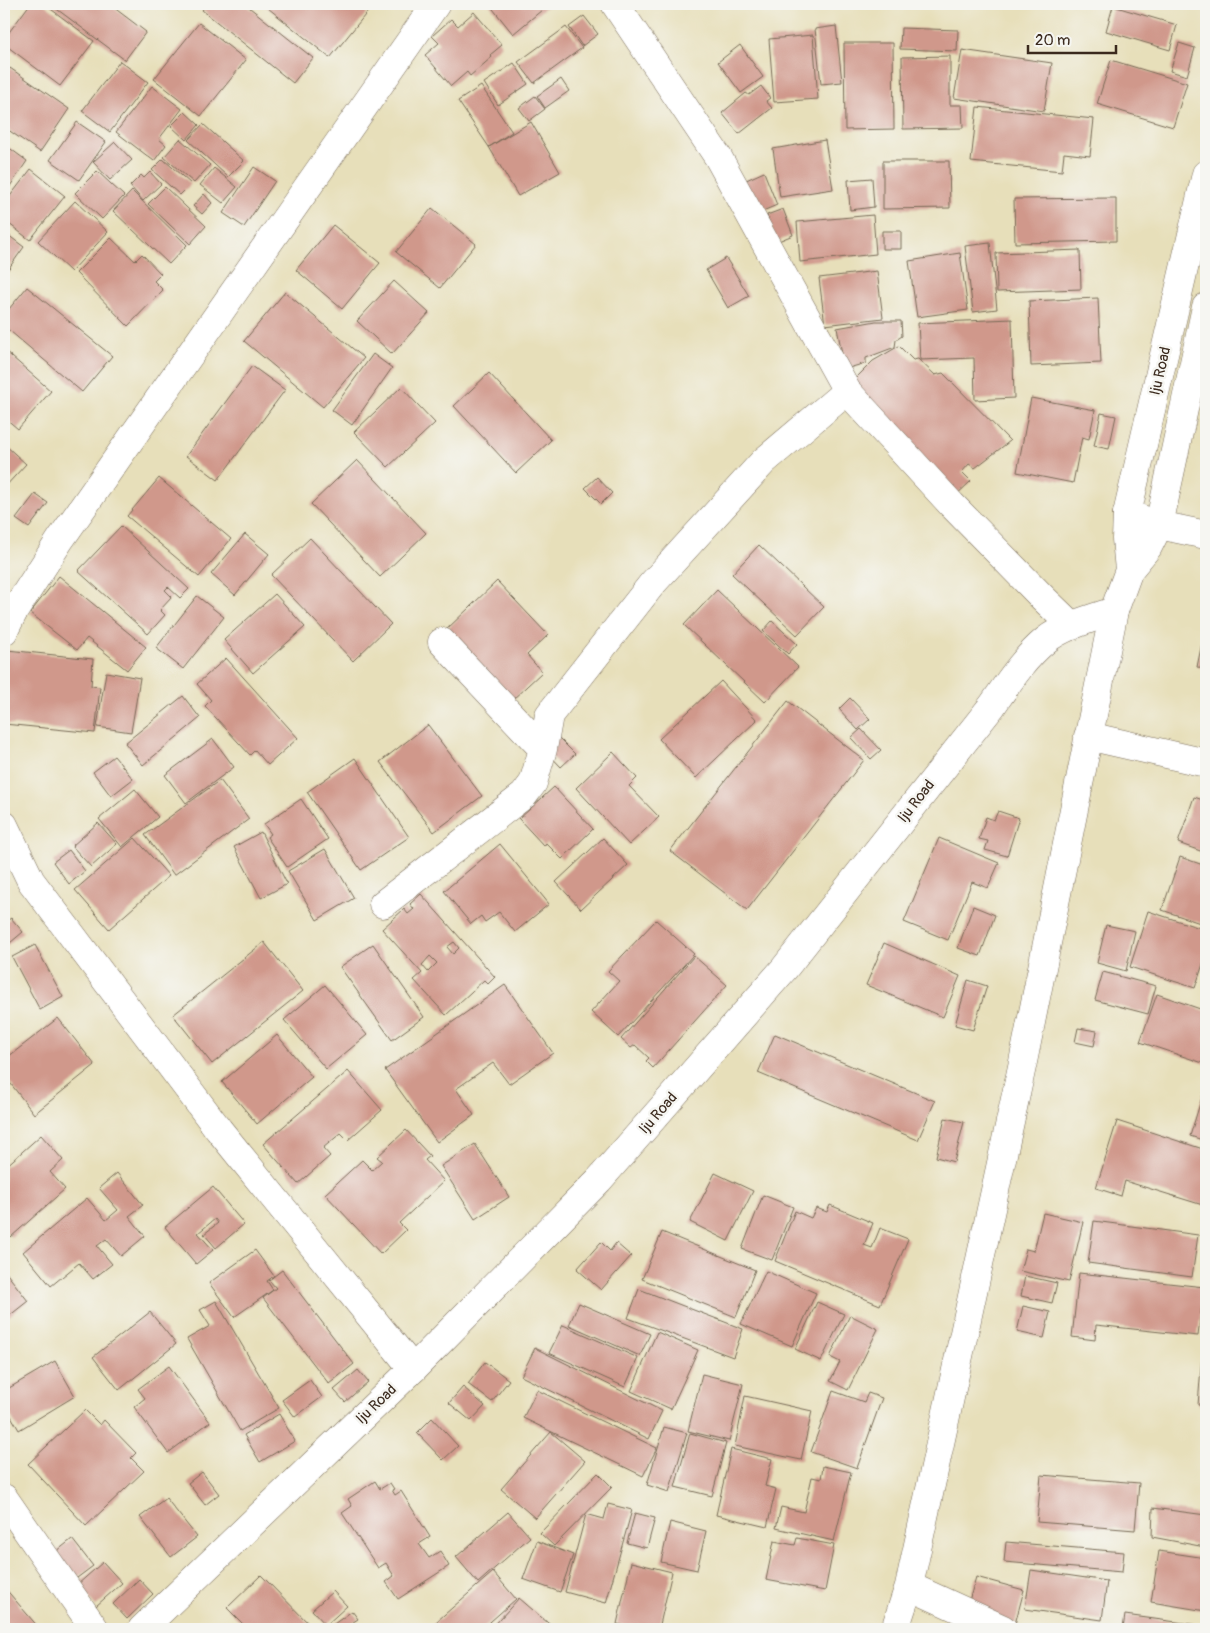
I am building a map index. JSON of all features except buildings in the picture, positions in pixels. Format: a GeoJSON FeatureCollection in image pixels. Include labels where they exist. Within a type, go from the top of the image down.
{"type":"FeatureCollection","features":[{"type":"Feature","properties":{"kind":"street"},"geometry":{"type":"LineString","coordinates":[[4,632],[13,613],[60,540],[436,4]]}},
{"type":"Feature","properties":{"kind":"street"},"geometry":{"type":"LineString","coordinates":[[615,4],[718,157],[847,390],[952,505],[1072,626]]}},
{"type":"Feature","properties":{"kind":"street","name":"Iju Road"},"geometry":{"type":"LineString","coordinates":[[1129,570],[1126,539],[1127,514],[1206,174]]}},
{"type":"Feature","properties":{"kind":"street","name":"Iju Road"},"geometry":{"type":"LineString","coordinates":[[142,1629],[413,1369],[599,1180],[784,969],[992,706],[1021,665],[1047,639],[1072,626],[1114,611],[1129,570],[1148,547],[1159,525],[1205,320]]}},
{"type":"Feature","properties":{"kind":"street"},"geometry":{"type":"LineString","coordinates":[[382,904],[524,795],[533,783],[543,749],[549,715],[652,584],[764,461],[847,390]]}},
{"type":"Feature","properties":{"kind":"street"},"geometry":{"type":"LineString","coordinates":[[1127,514],[1159,525],[1206,535]]}},
{"type":"Feature","properties":{"kind":"street"},"geometry":{"type":"LineString","coordinates":[[895,1629],[909,1586],[1023,1062],[1114,611]]}},
{"type":"Feature","properties":{"kind":"street"},"geometry":{"type":"LineString","coordinates":[[442,642],[543,749]]}},
{"type":"Feature","properties":{"kind":"street"},"geometry":{"type":"LineString","coordinates":[[1088,736],[1206,763]]}},
{"type":"Feature","properties":{"kind":"street"},"geometry":{"type":"LineString","coordinates":[[4,825],[31,881],[72,936],[219,1130],[413,1369]]}},
{"type":"Feature","properties":{"kind":"street"},"geometry":{"type":"LineString","coordinates":[[4,1498],[95,1629]]}},
{"type":"Feature","properties":{"kind":"street"},"geometry":{"type":"LineString","coordinates":[[909,1586],[1003,1629]]}}]}
